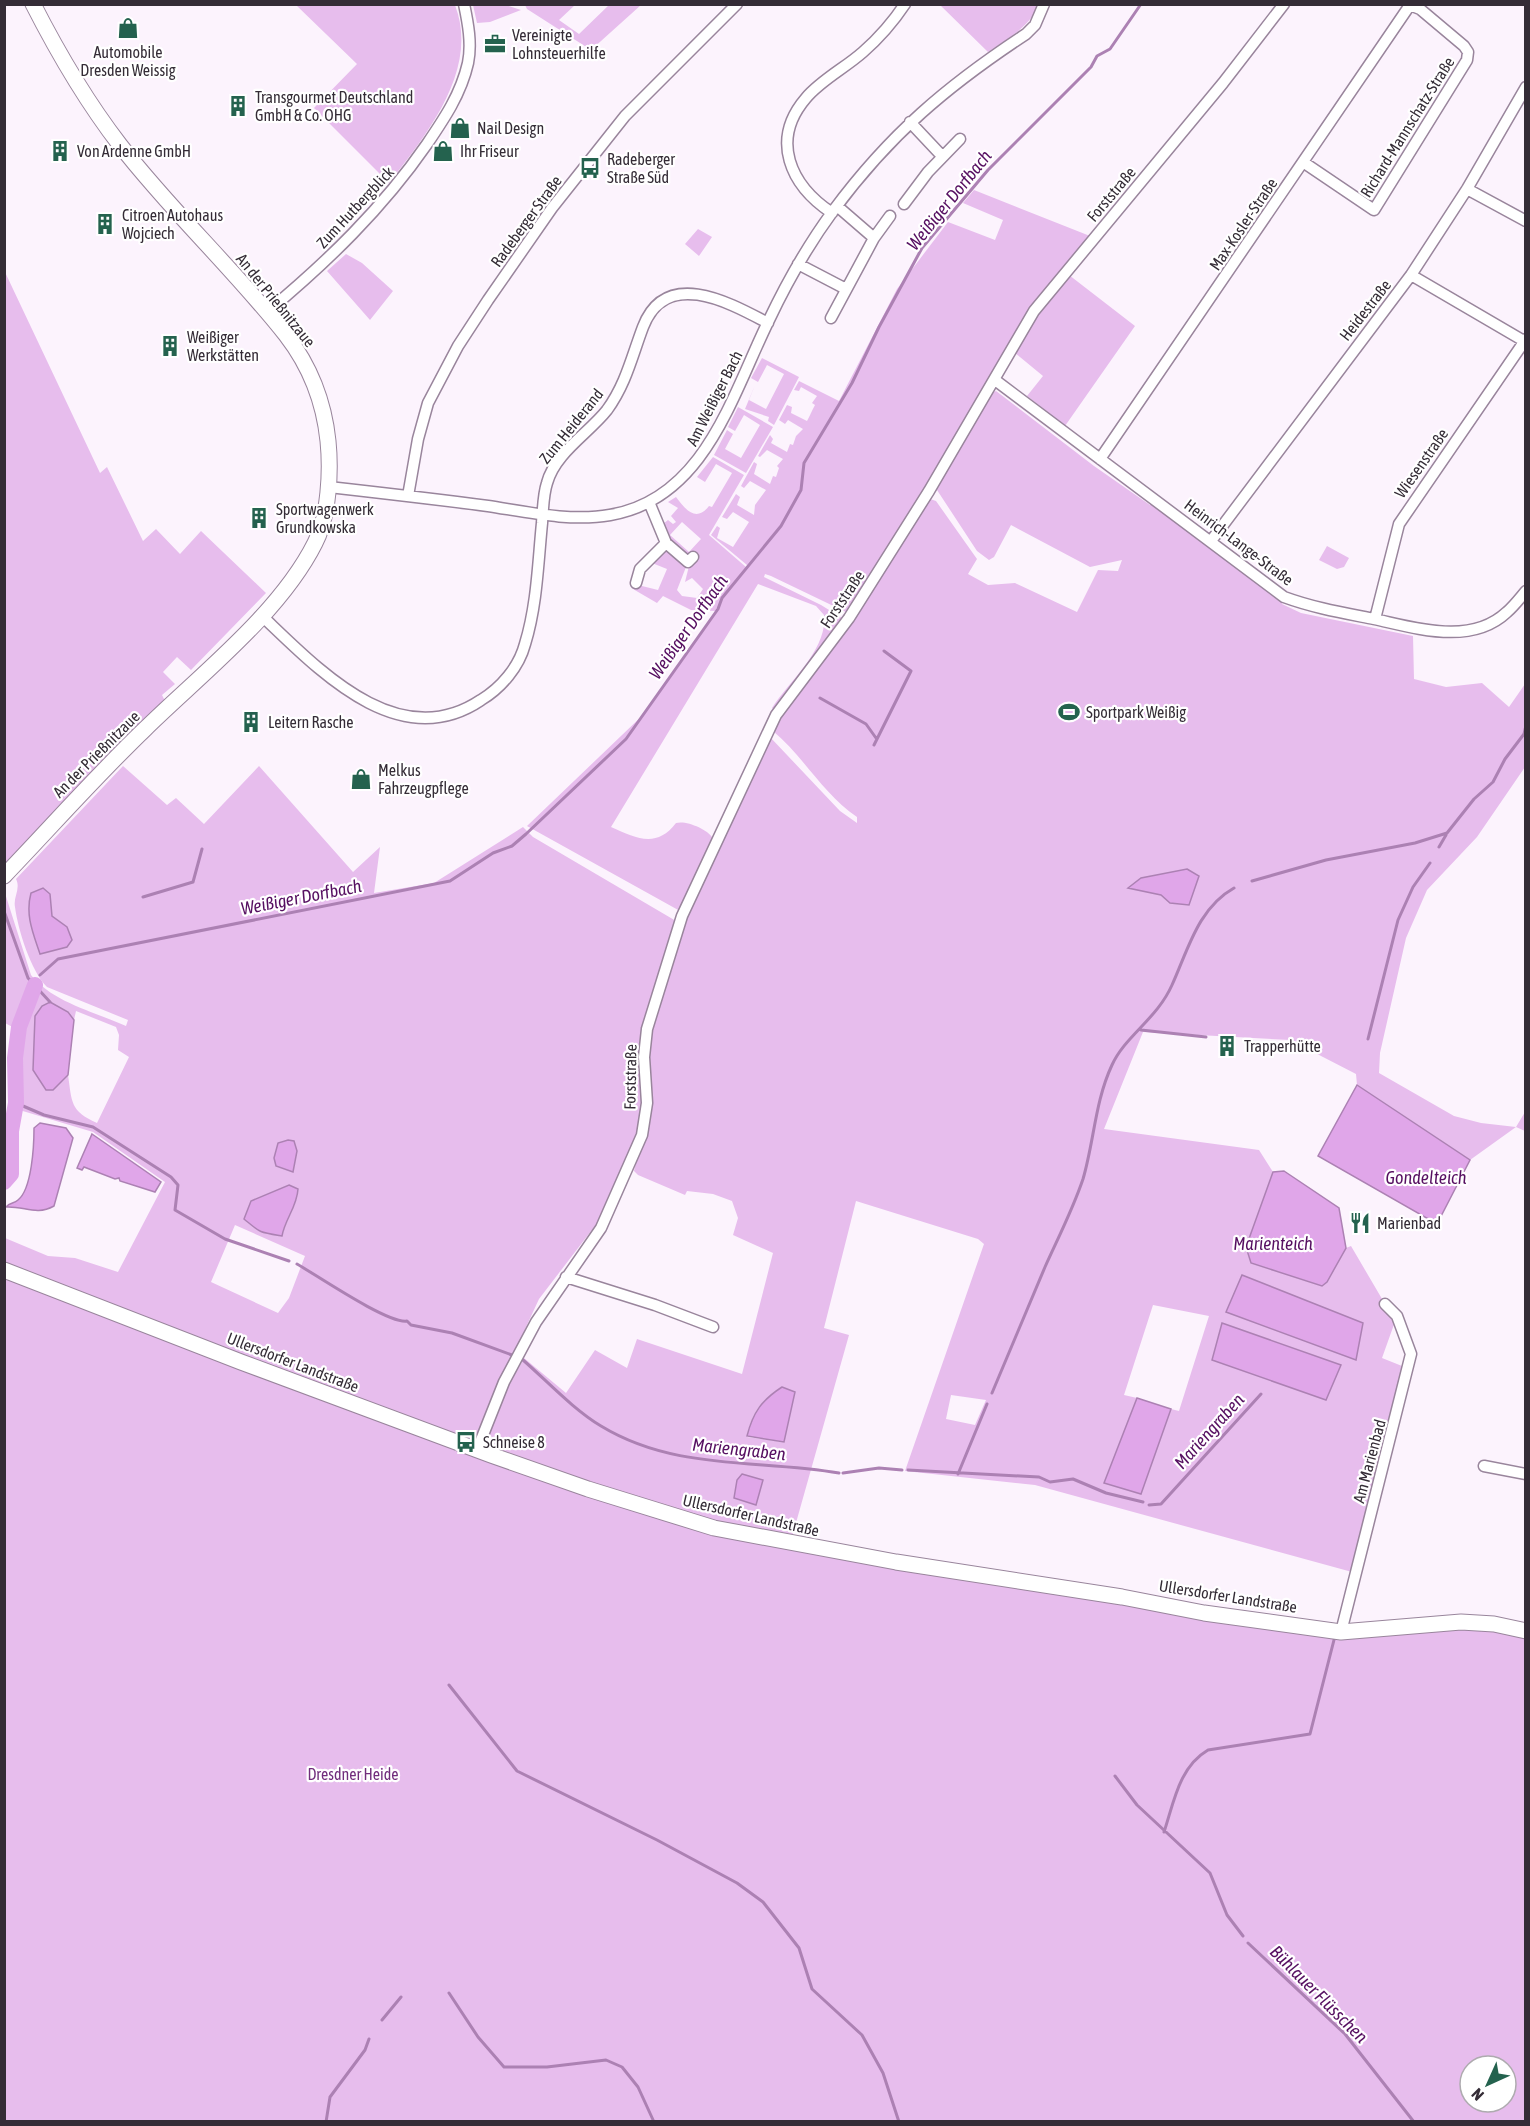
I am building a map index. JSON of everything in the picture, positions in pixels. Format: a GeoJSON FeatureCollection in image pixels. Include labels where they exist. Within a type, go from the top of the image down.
{"type":"FeatureCollection","features":[{"type":"Feature","properties":{"kind":"main road","name":"An der Prießnitzaue"},"geometry":{"type":"LineString","coordinates":[[4,876],[138,736],[187,692],[286,587],[316,542],[329,487],[327,427],[319,397],[305,365],[267,312],[119,144],[69,71],[33,4]]}},
{"type":"Feature","properties":{"kind":"main road","name":"Ullersdorfer Landstraße"},"geometry":{"type":"LineString","coordinates":[[4,1270],[477,1450],[588,1489],[714,1528],[801,1546],[1122,1597],[1204,1613],[1341,1632],[1461,1622],[1494,1624],[1526,1631]]}},
{"type":"Feature","properties":{"kind":"street","name":"Zum Hutbergblick"},"geometry":{"type":"LineString","coordinates":[[267,312],[331,256],[385,201],[455,101],[468,64],[470,48],[464,4]]}},
{"type":"Feature","properties":{"kind":"street","name":"Radeberger Straße"},"geometry":{"type":"LineString","coordinates":[[408,496],[418,439],[428,403],[458,346],[488,300],[552,208],[625,116],[737,4]]}},
{"type":"Feature","properties":{"kind":"street"},"geometry":{"type":"LineString","coordinates":[[874,238],[834,209],[813,199],[791,168],[787,154],[788,131],[793,115],[807,96],[882,35],[905,4]]}},
{"type":"Feature","properties":{"kind":"street","name":"Am Weißiger Bach"},"geometry":{"type":"LineString","coordinates":[[543,514],[609,516],[649,502],[683,478],[706,450],[798,264],[834,209],[861,174],[910,122],[966,74],[1026,34],[1035,25],[1044,4]]}},
{"type":"Feature","properties":{"kind":"street","name":"Forststraße"},"geometry":{"type":"LineString","coordinates":[[477,1450],[504,1382],[536,1322],[566,1276],[602,1228],[642,1135],[647,1102],[644,1057],[647,1029],[682,916],[780,707],[849,618],[995,380],[1034,311],[1223,83],[1284,4]]}},
{"type":"Feature","properties":{"kind":"street","name":"Max-Kosler-Straße"},"geometry":{"type":"LineString","coordinates":[[1100,459],[1410,5]]}},
{"type":"Feature","properties":{"kind":"street","name":"Richard-Mannschatz-Straße"},"geometry":{"type":"LineString","coordinates":[[1303,162],[1374,210],[1467,60],[1468,52],[1464,46],[1420,9],[1410,5]]}},
{"type":"Feature","properties":{"kind":"street","name":"Heidestraße"},"geometry":{"type":"LineString","coordinates":[[1211,541],[1412,275],[1467,189],[1526,87]]}},
{"type":"Feature","properties":{"kind":"street"},"geometry":{"type":"LineString","coordinates":[[910,122],[942,156]]}},
{"type":"Feature","properties":{"kind":"street"},"geometry":{"type":"LineString","coordinates":[[904,204],[942,156],[960,139]]}},
{"type":"Feature","properties":{"kind":"street"},"geometry":{"type":"LineString","coordinates":[[1467,189],[1526,221]]}},
{"type":"Feature","properties":{"kind":"street"},"geometry":{"type":"LineString","coordinates":[[831,318],[874,238],[890,216]]}},
{"type":"Feature","properties":{"kind":"street"},"geometry":{"type":"LineString","coordinates":[[798,264],[846,289]]}},
{"type":"Feature","properties":{"kind":"street"},"geometry":{"type":"LineString","coordinates":[[1412,275],[1525,340]]}},
{"type":"Feature","properties":{"kind":"street","name":"Zum Heiderand"},"geometry":{"type":"LineString","coordinates":[[543,514],[547,481],[561,457],[586,434],[618,391],[630,369],[643,327],[660,305],[686,293],[703,294],[768,322]]}},
{"type":"Feature","properties":{"kind":"street","name":"Wiesenstraße"},"geometry":{"type":"LineString","coordinates":[[1375,619],[1399,524],[1525,340]]}},
{"type":"Feature","properties":{"kind":"street","name":"Heinrich-Lange-Straße"},"geometry":{"type":"LineString","coordinates":[[995,380],[1284,597],[1312,607],[1422,631],[1453,633],[1490,623],[1506,614],[1526,591]]}},
{"type":"Feature","properties":{"kind":"street"},"geometry":{"type":"LineString","coordinates":[[261,615],[304,658],[363,700],[395,714],[413,717],[433,718],[471,707],[500,686],[524,647],[532,614],[543,514],[329,487]]}},
{"type":"Feature","properties":{"kind":"street"},"geometry":{"type":"LineString","coordinates":[[649,502],[666,543],[688,562],[693,557]]}},
{"type":"Feature","properties":{"kind":"street"},"geometry":{"type":"LineString","coordinates":[[636,576],[666,543]]}},
{"type":"Feature","properties":{"kind":"street"},"geometry":{"type":"LineString","coordinates":[[566,1276],[713,1327]]}},
{"type":"Feature","properties":{"kind":"street","name":"Am Marienbad"},"geometry":{"type":"LineString","coordinates":[[1341,1632],[1411,1354],[1397,1316],[1385,1304]]}},
{"type":"Feature","properties":{"kind":"street"},"geometry":{"type":"LineString","coordinates":[[1484,1466],[1526,1474]]}},
{"type":"Feature","properties":{"kind":"green space"},"geometry":{"type":"Polygon","coordinates":[[[296,5],[455,5],[461,29],[460,53],[455,77],[433,123],[389,183],[314,108],[357,64],[296,5]]]}},
{"type":"Feature","properties":{"kind":"green space"},"geometry":{"type":"Polygon","coordinates":[[[473,5],[506,5],[521,10],[490,22],[477,23],[473,5]]]}},
{"type":"Feature","properties":{"kind":"green space"},"geometry":{"type":"Polygon","coordinates":[[[525,5],[575,5],[559,20],[579,34],[609,5],[641,5],[591,50],[527,9],[525,5]]]}},
{"type":"Feature","properties":{"kind":"green space"},"geometry":{"type":"Polygon","coordinates":[[[940,5],[1039,5],[1024,26],[988,52],[940,5]]]}},
{"type":"Feature","properties":{"kind":"green space","name":"Dresdner Heide"},"geometry":{"type":"Polygon","coordinates":[[[974,190],[1090,236],[1035,303],[927,486],[848,613],[771,576],[765,574],[764,577],[821,605],[850,623],[927,500],[930,499],[936,501],[977,559],[968,574],[988,585],[1015,583],[1077,612],[1098,570],[1118,571],[1122,560],[1090,567],[1011,525],[994,557],[989,560],[977,551],[937,490],[952,454],[992,393],[996,391],[1094,466],[1150,505],[1155,497],[1284,597],[1282,604],[1301,613],[1413,636],[1414,679],[1446,687],[1482,683],[1509,707],[1525,684],[1525,767],[1477,837],[1427,890],[1406,938],[1380,1053],[1379,1073],[1454,1116],[1481,1123],[1516,1127],[1470,1160],[1357,1085],[1356,1074],[1290,1040],[1143,1032],[1104,1129],[1259,1150],[1273,1172],[1246,1247],[1251,1263],[1322,1286],[1327,1282],[1346,1248],[1351,1246],[1385,1304],[1397,1316],[1382,1358],[1407,1368],[1380,1478],[1352,1572],[1035,1485],[905,1471],[984,1244],[978,1239],[856,1201],[824,1328],[849,1335],[790,1544],[1339,1637],[1494,1624],[1525,1631],[1525,2121],[5,2121],[5,1238],[48,1256],[75,1258],[118,1272],[165,1182],[93,1132],[16,1109],[20,1031],[5,1023],[4,890],[31,975],[50,992],[62,999],[126,1026],[128,1020],[47,987],[41,980],[26,950],[19,927],[15,903],[18,886],[16,879],[123,766],[167,805],[176,798],[204,824],[259,766],[353,872],[380,847],[374,893],[434,883],[523,827],[533,837],[676,921],[641,1032],[642,1104],[637,1133],[598,1222],[539,1299],[501,1381],[509,1385],[524,1358],[566,1393],[595,1350],[627,1368],[637,1339],[742,1374],[773,1253],[733,1235],[738,1218],[732,1201],[713,1194],[687,1191],[685,1195],[638,1175],[634,1171],[649,1115],[650,1037],[663,990],[675,952],[704,879],[770,737],[840,811],[857,823],[857,817],[834,798],[773,731],[786,706],[821,663],[815,658],[772,708],[814,652],[824,628],[824,615],[816,606],[758,584],[611,827],[646,839],[661,836],[680,822],[691,824],[713,838],[680,911],[527,826],[645,713],[716,611],[691,610],[663,596],[657,603],[633,589],[630,583],[658,590],[667,569],[652,563],[650,568],[646,567],[663,550],[671,552],[686,567],[677,590],[682,596],[697,598],[703,589],[692,578],[685,582],[689,566],[698,557],[693,552],[687,558],[670,542],[663,524],[668,520],[673,524],[676,522],[671,516],[678,508],[668,502],[676,497],[687,510],[695,514],[704,511],[709,506],[712,507],[732,473],[716,464],[705,482],[697,477],[713,457],[744,475],[709,535],[746,567],[747,565],[711,535],[717,526],[720,528],[717,538],[733,547],[749,522],[733,512],[727,519],[722,517],[736,494],[740,497],[737,505],[754,515],[755,505],[766,490],[750,481],[744,488],[741,486],[754,462],[757,464],[754,474],[770,484],[773,476],[776,477],[779,468],[777,466],[783,459],[767,450],[760,457],[758,456],[770,435],[773,439],[771,443],[787,452],[790,444],[793,445],[796,436],[803,429],[788,420],[785,424],[779,420],[787,405],[792,407],[791,413],[807,421],[815,405],[812,403],[817,396],[801,387],[799,391],[794,390],[799,381],[839,401],[897,289],[948,222],[995,240],[1003,220],[963,203],[974,190]],[[682,522],[670,535],[689,552],[701,539],[682,522]],[[1187,869],[1141,878],[1129,888],[1161,895],[1170,903],[1189,905],[1198,876],[1187,869]],[[43,888],[32,893],[31,924],[41,954],[67,947],[72,940],[67,927],[52,916],[50,894],[43,888]],[[50,1002],[42,1006],[35,1016],[33,1070],[46,1090],[53,1090],[68,1075],[70,1092],[77,1110],[97,1123],[129,1057],[118,1050],[119,1035],[116,1027],[76,1011],[74,1020],[68,1012],[50,1002]],[[294,1141],[278,1143],[274,1158],[276,1166],[293,1172],[297,1151],[294,1141]],[[289,1185],[251,1201],[244,1219],[265,1233],[282,1236],[296,1202],[298,1189],[289,1185]],[[235,1225],[211,1282],[278,1313],[289,1298],[305,1256],[235,1225]],[[1153,1305],[1124,1395],[1137,1398],[1104,1483],[1141,1494],[1171,1409],[1179,1411],[1209,1316],[1153,1305]],[[1223,1324],[1213,1360],[1326,1400],[1341,1365],[1223,1324]],[[782,1387],[769,1396],[751,1421],[747,1437],[784,1442],[795,1392],[782,1387]],[[951,1395],[946,1419],[975,1425],[986,1400],[951,1395]]]}},
{"type":"Feature","properties":{"kind":"green space"},"geometry":{"type":"Polygon","coordinates":[[[698,229],[712,237],[699,256],[685,244],[698,229]]]}},
{"type":"Feature","properties":{"kind":"green space"},"geometry":{"type":"Polygon","coordinates":[[[346,254],[362,263],[393,291],[370,320],[327,271],[346,254]]]}},
{"type":"Feature","properties":{"kind":"green space"},"geometry":{"type":"Polygon","coordinates":[[[4,270],[100,473],[107,467],[143,541],[156,529],[180,554],[201,531],[266,593],[191,670],[177,657],[163,672],[175,684],[162,695],[165,701],[5,864],[4,270]]]}},
{"type":"Feature","properties":{"kind":"green space"},"geometry":{"type":"Polygon","coordinates":[[[1069,275],[1135,326],[1065,426],[1027,396],[1043,376],[1015,353],[1030,326],[1069,275]]]}},
{"type":"Feature","properties":{"kind":"green space"},"geometry":{"type":"Polygon","coordinates":[[[762,358],[799,377],[774,425],[768,421],[769,417],[745,409],[755,385],[749,400],[766,409],[784,374],[767,365],[758,382],[751,378],[762,358]]]}},
{"type":"Feature","properties":{"kind":"green space"},"geometry":{"type":"Polygon","coordinates":[[[738,407],[773,427],[746,473],[714,455],[727,430],[733,434],[725,449],[741,458],[760,425],[744,415],[735,431],[728,427],[738,407]]]}},
{"type":"Feature","properties":{"kind":"green space"},"geometry":{"type":"Polygon","coordinates":[[[1327,546],[1349,558],[1344,567],[1337,569],[1319,560],[1327,546]]]}},
{"type":"Feature","properties":{"kind":"green space"},"geometry":{"type":"Polygon","coordinates":[[[1525,1112],[1525,1131],[1516,1127],[1525,1112]]]}},
{"type":"Feature","properties":{"kind":"water"},"geometry":{"type":"Polygon","coordinates":[[[1187,869],[1199,876],[1189,905],[1170,903],[1161,895],[1128,888],[1141,878],[1187,869]]]}},
{"type":"Feature","properties":{"kind":"water"},"geometry":{"type":"Polygon","coordinates":[[[43,888],[50,894],[52,916],[67,927],[72,940],[67,947],[40,954],[31,924],[29,901],[31,893],[43,888]]]}},
{"type":"Feature","properties":{"kind":"water"},"geometry":{"type":"Polygon","coordinates":[[[50,1002],[68,1012],[74,1020],[68,1075],[53,1090],[46,1090],[33,1070],[35,1016],[42,1006],[50,1002]]]}},
{"type":"Feature","properties":{"kind":"water","name":"Gondelteich"},"geometry":{"type":"Polygon","coordinates":[[[1357,1085],[1470,1160],[1437,1224],[1318,1156],[1357,1085]]]}},
{"type":"Feature","properties":{"kind":"water"},"geometry":{"type":"Polygon","coordinates":[[[40,1123],[66,1128],[73,1138],[54,1206],[42,1210],[6,1207],[23,1194],[31,1166],[34,1128],[40,1123]]]}},
{"type":"Feature","properties":{"kind":"water"},"geometry":{"type":"Polygon","coordinates":[[[92,1134],[161,1182],[155,1192],[84,1167],[82,1170],[77,1168],[92,1134]]]}},
{"type":"Feature","properties":{"kind":"water"},"geometry":{"type":"Polygon","coordinates":[[[294,1141],[297,1151],[293,1172],[276,1166],[274,1158],[278,1143],[294,1141]]]}},
{"type":"Feature","properties":{"kind":"water","name":"Marienteich"},"geometry":{"type":"Polygon","coordinates":[[[1284,1171],[1339,1208],[1346,1248],[1327,1282],[1322,1286],[1251,1263],[1246,1247],[1273,1172],[1284,1171]]]}},
{"type":"Feature","properties":{"kind":"water"},"geometry":{"type":"Polygon","coordinates":[[[289,1185],[298,1189],[282,1236],[260,1231],[244,1219],[251,1201],[289,1185]]]}},
{"type":"Feature","properties":{"kind":"water","name":"Marienteich"},"geometry":{"type":"Polygon","coordinates":[[[1242,1275],[1363,1323],[1356,1360],[1226,1312],[1242,1275]]]}},
{"type":"Feature","properties":{"kind":"water"},"geometry":{"type":"Polygon","coordinates":[[[1222,1323],[1341,1365],[1326,1400],[1212,1360],[1222,1323]]]}},
{"type":"Feature","properties":{"kind":"water"},"geometry":{"type":"Polygon","coordinates":[[[782,1387],[795,1392],[784,1442],[747,1436],[759,1407],[782,1387]]]}},
{"type":"Feature","properties":{"kind":"water"},"geometry":{"type":"Polygon","coordinates":[[[1137,1398],[1171,1409],[1141,1494],[1104,1483],[1137,1398]]]}},
{"type":"Feature","properties":{"kind":"water"},"geometry":{"type":"Polygon","coordinates":[[[742,1474],[763,1480],[756,1505],[734,1498],[737,1480],[742,1474]]]}},
{"type":"Feature","properties":{"kind":"waterway","name":"Weißiger Dorfbach"},"geometry":{"type":"LineString","coordinates":[[40,975],[58,959],[450,881],[493,853],[512,846],[526,834],[626,739],[718,609],[722,598],[781,526],[801,490],[804,463],[852,383],[879,327],[922,248],[988,170],[1091,67],[1097,56],[1110,49],[1141,4]]}},
{"type":"Feature","properties":{"kind":"waterway"},"geometry":{"type":"LineString","coordinates":[[874,745],[911,671],[884,651]]}},
{"type":"Feature","properties":{"kind":"waterway"},"geometry":{"type":"LineString","coordinates":[[820,698],[866,724],[876,738]]}},
{"type":"Feature","properties":{"kind":"waterway"},"geometry":{"type":"LineString","coordinates":[[1252,881],[1326,860],[1415,843],[1447,833],[1474,799],[1493,782],[1505,759],[1524,734],[1526,725]]}},
{"type":"Feature","properties":{"kind":"waterway"},"geometry":{"type":"LineString","coordinates":[[1439,847],[1446,835]]}},
{"type":"Feature","properties":{"kind":"waterway"},"geometry":{"type":"LineString","coordinates":[[143,897],[193,882],[202,849]]}},
{"type":"Feature","properties":{"kind":"waterway"},"geometry":{"type":"LineString","coordinates":[[1368,1039],[1398,920],[1413,887],[1430,863]]}},
{"type":"Feature","properties":{"kind":"waterway"},"geometry":{"type":"LineString","coordinates":[[992,1393],[1079,1190],[1087,1165],[1098,1107],[1112,1065],[1125,1045],[1166,997],[1203,918],[1222,896],[1234,888]]}},
{"type":"Feature","properties":{"kind":"waterway"},"geometry":{"type":"LineString","coordinates":[[4,911],[28,978],[50,1002]]}},
{"type":"Feature","properties":{"kind":"waterway"},"geometry":{"type":"LineString","coordinates":[[4,1182],[11,1174],[11,1131],[16,1103],[15,1058],[19,1027],[35,985]]}},
{"type":"Feature","properties":{"kind":"waterway"},"geometry":{"type":"LineString","coordinates":[[1141,1030],[1206,1037]]}},
{"type":"Feature","properties":{"kind":"waterway","name":"Mariengraben"},"geometry":{"type":"LineString","coordinates":[[16,1103],[44,1115],[93,1127],[171,1177],[178,1185],[175,1210],[225,1239],[289,1261]]}},
{"type":"Feature","properties":{"kind":"waterway","name":"Mariengraben"},"geometry":{"type":"LineString","coordinates":[[297,1264],[385,1315],[407,1321],[411,1325],[452,1333],[512,1355]]}},
{"type":"Feature","properties":{"kind":"waterway","name":"Mariengraben"},"geometry":{"type":"LineString","coordinates":[[523,1360],[581,1412],[601,1426],[629,1440],[687,1457],[839,1473]]}},
{"type":"Feature","properties":{"kind":"waterway","name":"Mariengraben"},"geometry":{"type":"LineString","coordinates":[[1149,1505],[1161,1504],[1261,1394]]}},
{"type":"Feature","properties":{"kind":"waterway"},"geometry":{"type":"LineString","coordinates":[[958,1474],[987,1404]]}},
{"type":"Feature","properties":{"kind":"waterway"},"geometry":{"type":"LineString","coordinates":[[843,1473],[879,1468],[902,1470]]}},
{"type":"Feature","properties":{"kind":"waterway","name":"Mariengraben"},"geometry":{"type":"LineString","coordinates":[[908,1470],[1039,1477],[1050,1482],[1073,1479],[1106,1493],[1143,1502]]}},
{"type":"Feature","properties":{"kind":"waterway"},"geometry":{"type":"LineString","coordinates":[[1164,1832],[1184,1776],[1198,1757],[1208,1750],[1310,1734],[1335,1636]]}},
{"type":"Feature","properties":{"kind":"waterway"},"geometry":{"type":"LineString","coordinates":[[449,1685],[517,1771],[657,1840],[737,1883],[763,1902],[799,1948],[812,1989],[862,2035],[883,2073],[899,2122]]}},
{"type":"Feature","properties":{"kind":"waterway","name":"Bühlauer Flüsschen"},"geometry":{"type":"LineString","coordinates":[[1115,1776],[1137,1805],[1210,1873],[1227,1915],[1243,1936]]}},
{"type":"Feature","properties":{"kind":"waterway","name":"Bühlauer Flüsschen"},"geometry":{"type":"LineString","coordinates":[[1248,1943],[1345,2034],[1414,2122]]}},
{"type":"Feature","properties":{"kind":"waterway"},"geometry":{"type":"LineString","coordinates":[[449,1993],[478,2037],[504,2067],[547,2067],[606,2060],[622,2067],[638,2087],[654,2122]]}},
{"type":"Feature","properties":{"kind":"waterway"},"geometry":{"type":"LineString","coordinates":[[382,2020],[401,1997]]}},
{"type":"Feature","properties":{"kind":"waterway"},"geometry":{"type":"LineString","coordinates":[[326,2122],[330,2097],[365,2050],[369,2039]]}},
{"type":"Feature","properties":{"kind":"place","name":"Automobile Dresden Weissig"},"geometry":{"type":"Point","coordinates":[128,28]}},
{"type":"Feature","properties":{"kind":"place","name":"Vereinigte Lohnsteuerhilfe"},"geometry":{"type":"Point","coordinates":[495,44]}},
{"type":"Feature","properties":{"kind":"place","name":"Transgourmet Deutschland GmbH & Co. OHG"},"geometry":{"type":"Point","coordinates":[238,106]}},
{"type":"Feature","properties":{"kind":"place","name":"Nail Design"},"geometry":{"type":"Point","coordinates":[460,128]}},
{"type":"Feature","properties":{"kind":"place","name":"Von Ardenne GmbH"},"geometry":{"type":"Point","coordinates":[60,151]}},
{"type":"Feature","properties":{"kind":"place","name":"Ihr Friseur"},"geometry":{"type":"Point","coordinates":[443,151]}},
{"type":"Feature","properties":{"kind":"place","name":"Radeberger Straße Süd"},"geometry":{"type":"Point","coordinates":[590,168]}},
{"type":"Feature","properties":{"kind":"place","name":"Citroen Autohaus Wojciech"},"geometry":{"type":"Point","coordinates":[105,224]}},
{"type":"Feature","properties":{"kind":"place","name":"Weißiger Werkstätten"},"geometry":{"type":"Point","coordinates":[170,346]}},
{"type":"Feature","properties":{"kind":"place","name":"Sportwagenwerk Grundkowska"},"geometry":{"type":"Point","coordinates":[259,518]}},
{"type":"Feature","properties":{"kind":"place","name":"Sportpark Weißig"},"geometry":{"type":"Point","coordinates":[1069,712]}},
{"type":"Feature","properties":{"kind":"place","name":"Leitern Rasche"},"geometry":{"type":"Point","coordinates":[251,722]}},
{"type":"Feature","properties":{"kind":"place","name":"Melkus Fahrzeugpflege"},"geometry":{"type":"Point","coordinates":[361,779]}},
{"type":"Feature","properties":{"kind":"place","name":"Trapperhütte"},"geometry":{"type":"Point","coordinates":[1227,1046]}},
{"type":"Feature","properties":{"kind":"place","name":"Marienbad"},"geometry":{"type":"Point","coordinates":[1360,1223]}},
{"type":"Feature","properties":{"kind":"place","name":"Schneise 8"},"geometry":{"type":"Point","coordinates":[466,1442]}}]}
